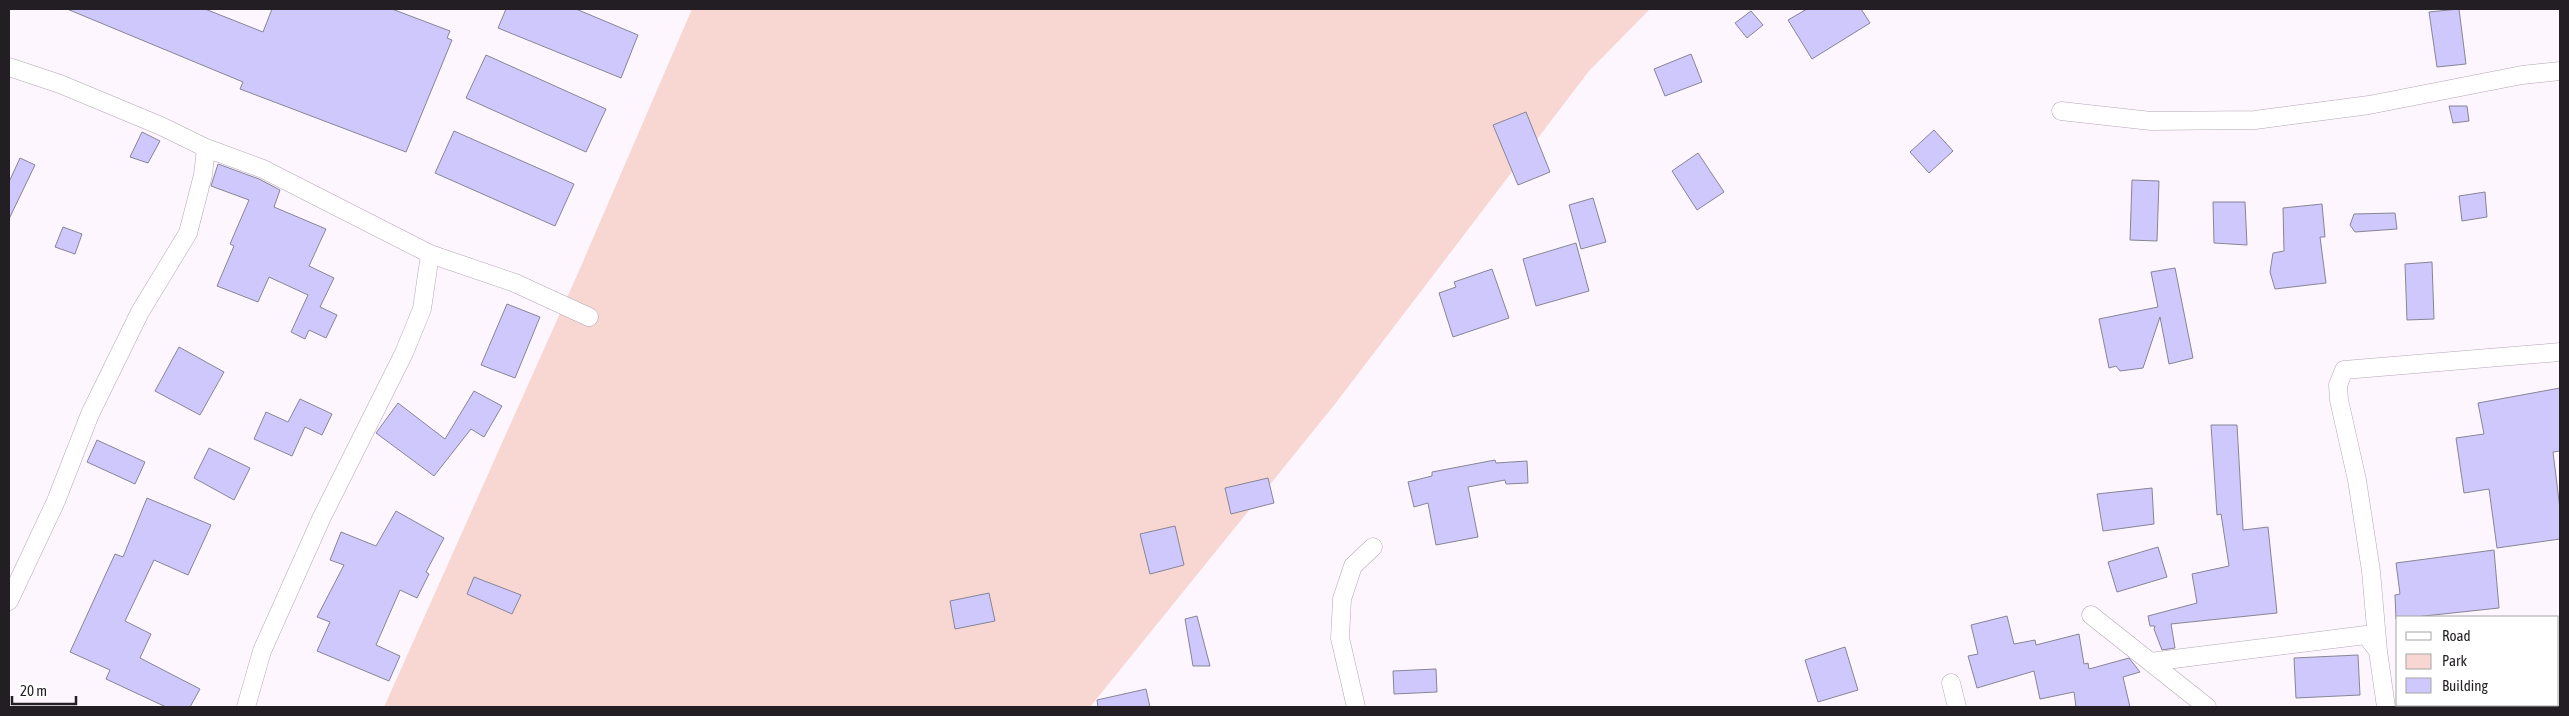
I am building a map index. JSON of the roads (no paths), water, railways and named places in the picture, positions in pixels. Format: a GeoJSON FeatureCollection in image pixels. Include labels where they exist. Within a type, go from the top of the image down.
{"type":"FeatureCollection","features":[{"type":"Feature","properties":{"kind":"street"},"geometry":{"type":"LineString","coordinates":[[9,67],[60,84],[152,122],[206,148],[263,169],[430,254],[515,283],[589,317]]}},
{"type":"Feature","properties":{"kind":"street"},"geometry":{"type":"LineString","coordinates":[[2060,111],[2151,121],[2255,120],[2369,105],[2522,75],[2560,71]]}},
{"type":"Feature","properties":{"kind":"street"},"geometry":{"type":"LineString","coordinates":[[9,601],[56,501],[90,414],[140,312],[188,233],[203,175],[206,148]]}},
{"type":"Feature","properties":{"kind":"street"},"geometry":{"type":"LineString","coordinates":[[246,707],[262,651],[321,519],[404,353],[422,309],[430,254]]}},
{"type":"Feature","properties":{"kind":"street"},"geometry":{"type":"LineString","coordinates":[[2386,707],[2378,651],[2371,571],[2356,480],[2339,400],[2338,385],[2344,370],[2560,352]]}},
{"type":"Feature","properties":{"kind":"street"},"geometry":{"type":"LineString","coordinates":[[1356,707],[1340,638],[1342,599],[1353,566],[1373,547]]}},
{"type":"Feature","properties":{"kind":"street"},"geometry":{"type":"LineString","coordinates":[[2091,615],[2207,707]]}},
{"type":"Feature","properties":{"kind":"street"},"geometry":{"type":"LineString","coordinates":[[2150,662],[2366,635],[2378,651]]}},
{"type":"Feature","properties":{"kind":"street"},"geometry":{"type":"LineString","coordinates":[[1951,683],[1957,707]]}}]}
